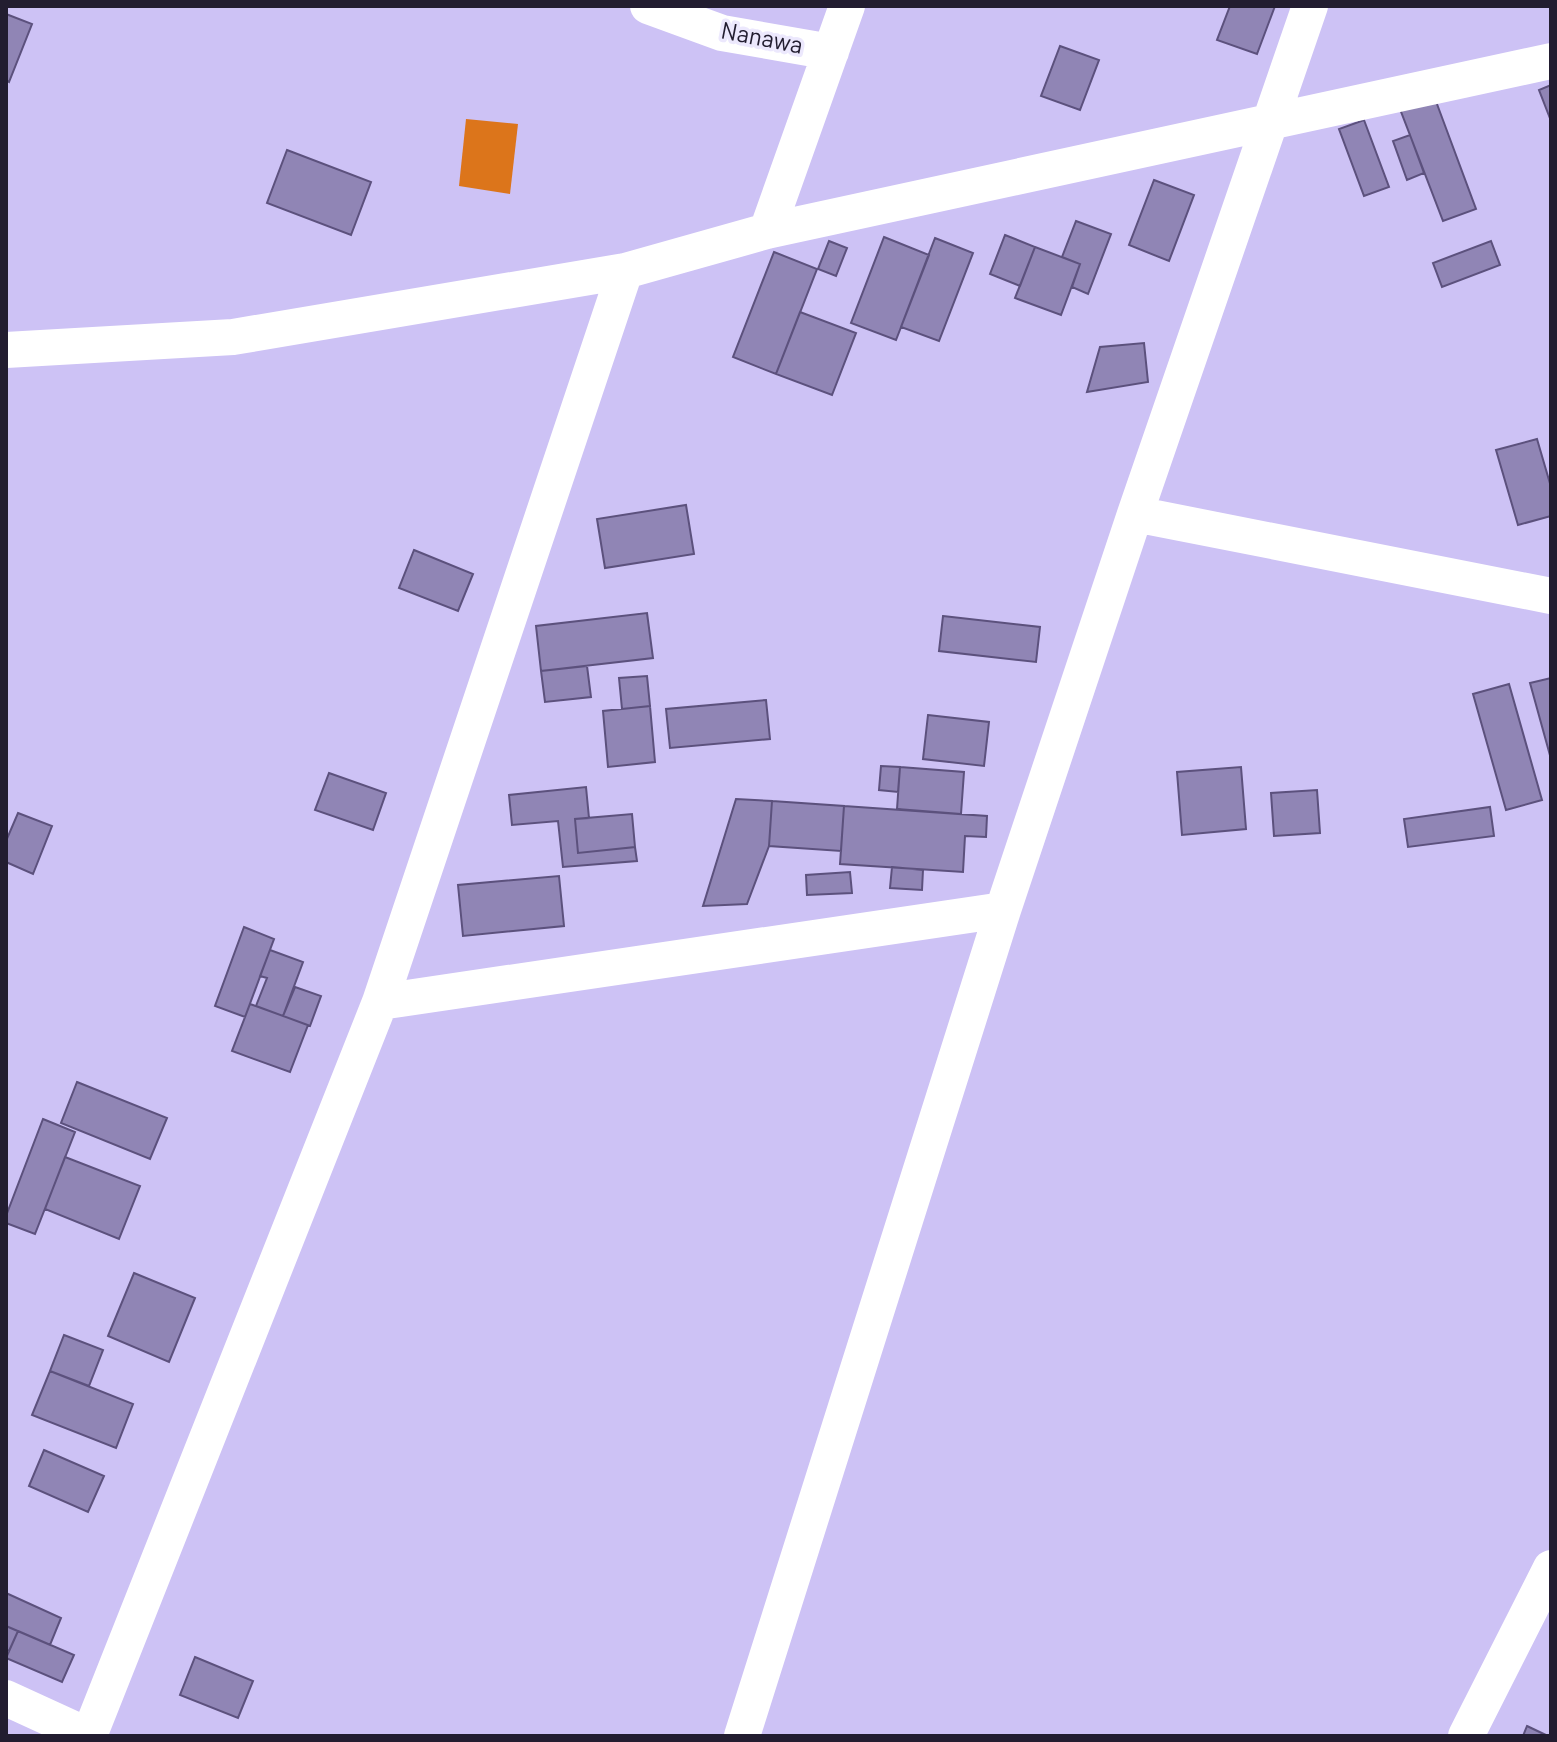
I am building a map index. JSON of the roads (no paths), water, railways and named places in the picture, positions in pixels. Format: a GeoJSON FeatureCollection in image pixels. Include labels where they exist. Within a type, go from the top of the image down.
{"type":"FeatureCollection","features":[{"type":"Feature","properties":{"kind":"street","name":"Nanawa"},"geometry":{"type":"LineString","coordinates":[[648,6],[722,33],[831,52]]}},
{"type":"Feature","properties":{"kind":"street"},"geometry":{"type":"LineString","coordinates":[[767,231],[847,6]]}},
{"type":"Feature","properties":{"kind":"street"},"geometry":{"type":"LineString","coordinates":[[742,1736],[1003,910],[1310,6]]}},
{"type":"Feature","properties":{"kind":"street"},"geometry":{"type":"LineString","coordinates":[[6,350],[233,337],[625,271],[767,231],[1551,61]]}},
{"type":"Feature","properties":{"kind":"street"},"geometry":{"type":"LineString","coordinates":[[6,1698],[89,1736],[380,1002],[625,271]]}},
{"type":"Feature","properties":{"kind":"street"},"geometry":{"type":"LineString","coordinates":[[1135,514],[1551,596]]}},
{"type":"Feature","properties":{"kind":"street"},"geometry":{"type":"LineString","coordinates":[[380,1002],[1003,910]]}},
{"type":"Feature","properties":{"kind":"street"},"geometry":{"type":"LineString","coordinates":[[1466,1736],[1551,1568]]}}]}
